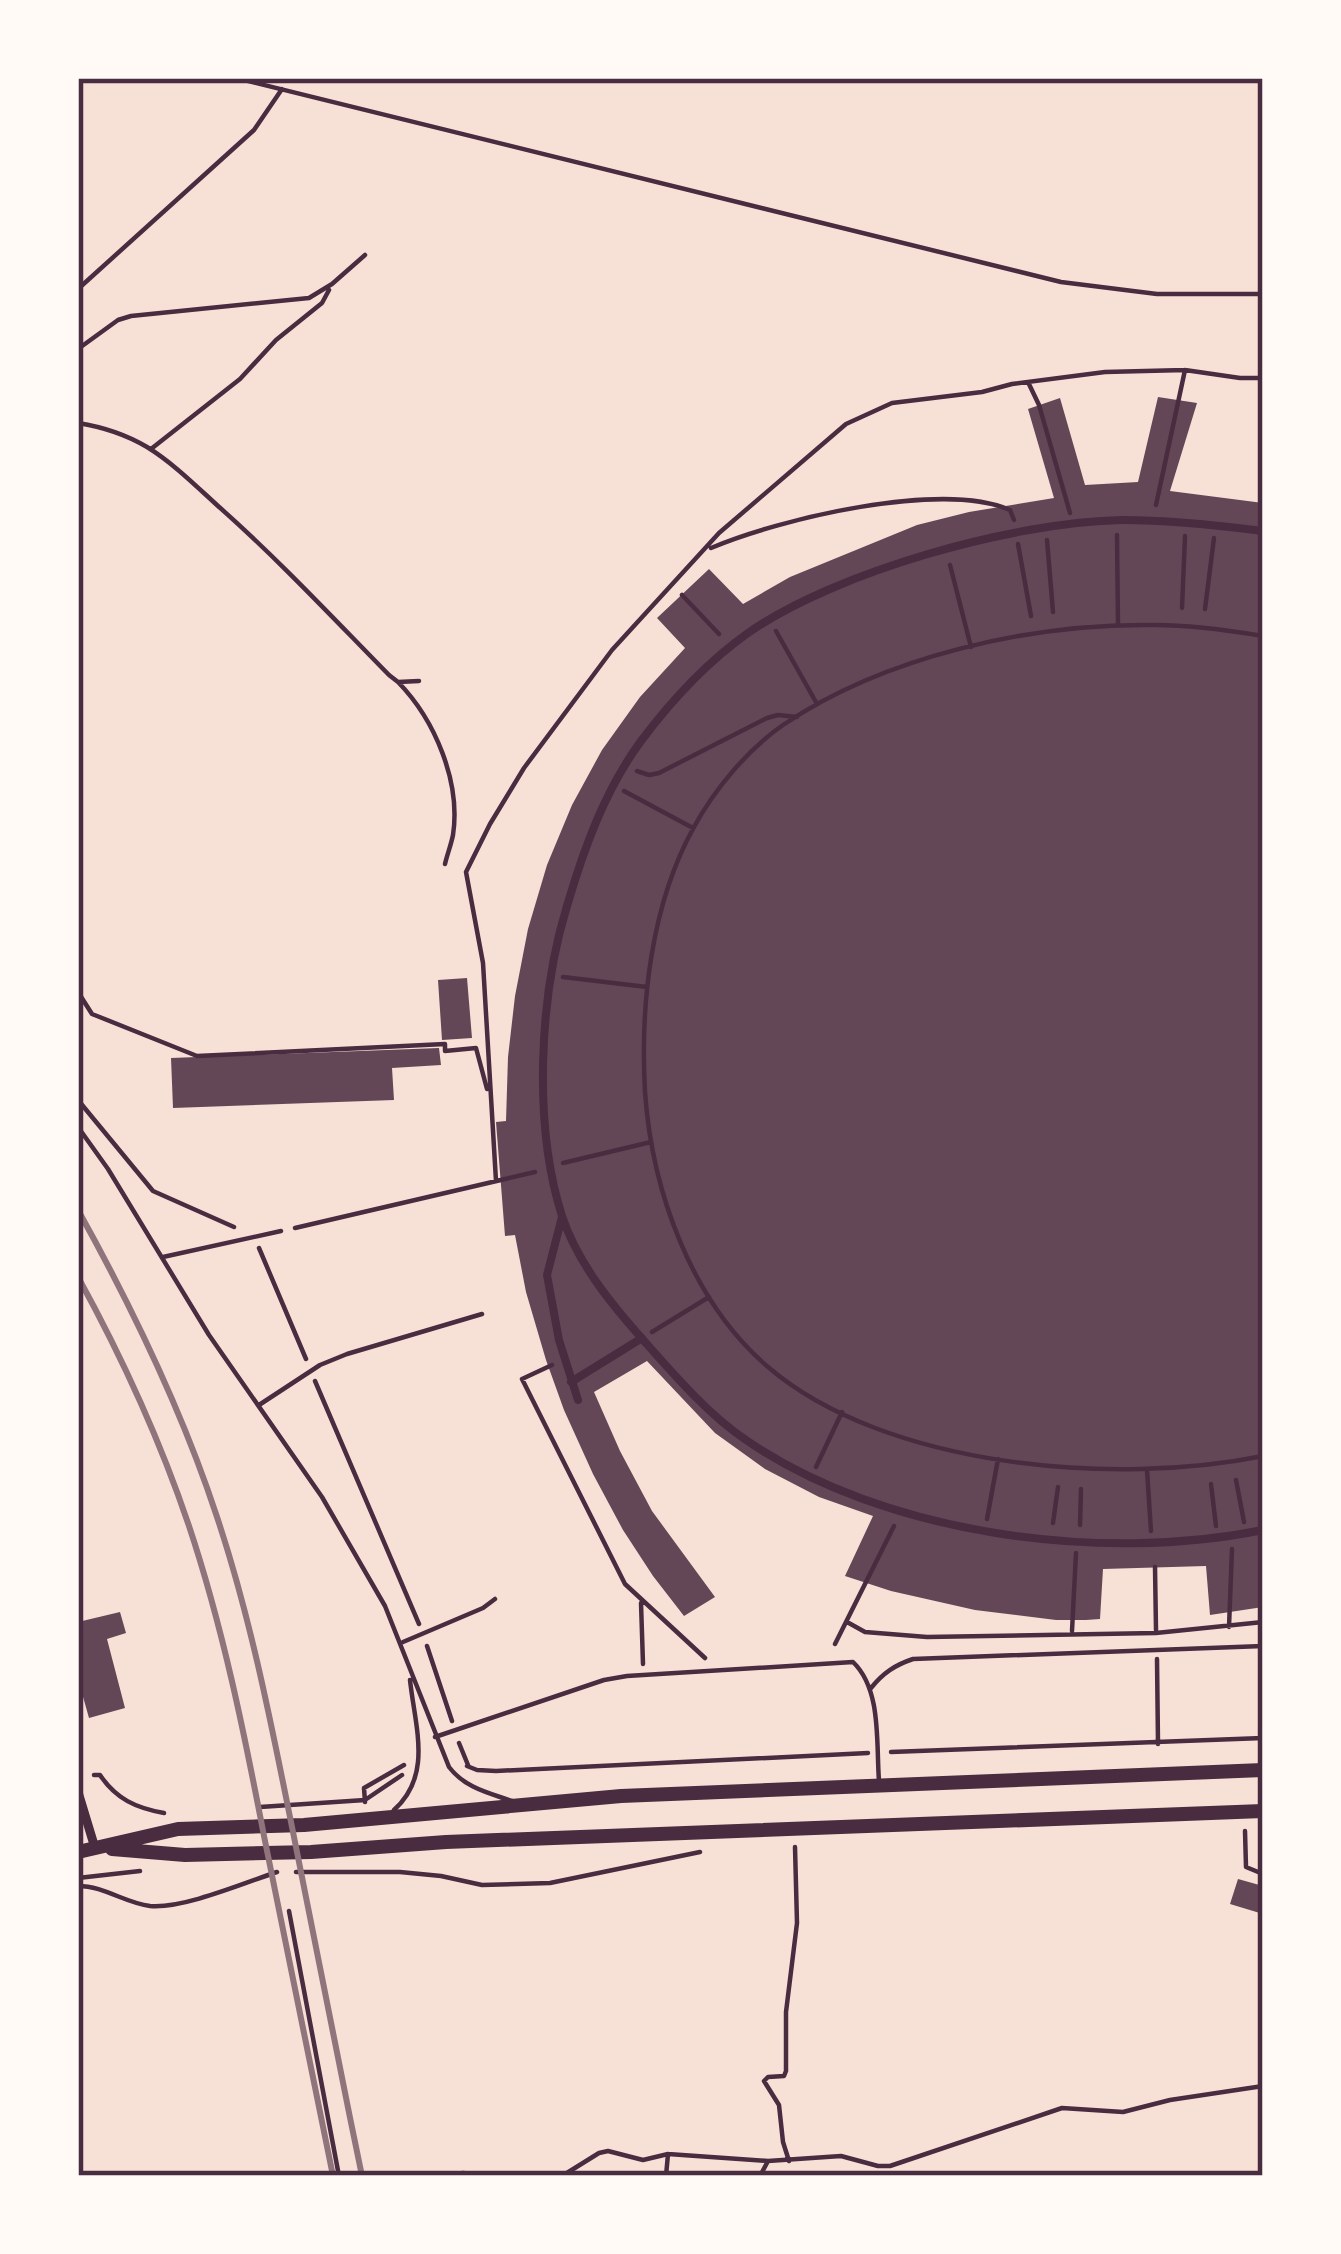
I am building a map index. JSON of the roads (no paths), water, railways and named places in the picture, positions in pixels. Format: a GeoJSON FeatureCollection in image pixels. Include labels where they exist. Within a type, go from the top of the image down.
{"type":"FeatureCollection","features":[{"type":"Feature","properties":{"kind":"main road"},"geometry":{"type":"LineString","coordinates":[[78,1852],[178,1829],[304,1825],[621,1796],[1263,1770]]}},
{"type":"Feature","properties":{"kind":"main road"},"geometry":{"type":"LineString","coordinates":[[95,1848],[185,1856],[1263,1811]]}},
{"type":"Feature","properties":{"kind":"street"},"geometry":{"type":"LineString","coordinates":[[1263,531],[1118,520],[1046,528],[946,550],[866,575],[794,606],[747,634],[709,665],[652,728],[602,806],[556,940],[549,976],[544,1088],[549,1156],[562,1217],[584,1264],[642,1338],[743,1439],[851,1494],[962,1527],[1098,1543],[1231,1537],[1263,1530]]}},
{"type":"Feature","properties":{"kind":"street"},"geometry":{"type":"LineString","coordinates":[[562,1217],[548,1275],[559,1340],[578,1400]]}},
{"type":"Feature","properties":{"kind":"street"},"geometry":{"type":"LineString","coordinates":[[571,1382],[642,1338]]}},
{"type":"Feature","properties":{"kind":"street"},"geometry":{"type":"LineString","coordinates":[[78,1792],[95,1848]]}},
{"type":"Feature","properties":{"kind":"lane"},"geometry":{"type":"LineString","coordinates":[[236,78],[1061,282],[1157,294],[1263,294]]}},
{"type":"Feature","properties":{"kind":"lane"},"geometry":{"type":"LineString","coordinates":[[78,289],[254,130],[282,89]]}},
{"type":"Feature","properties":{"kind":"lane"},"geometry":{"type":"LineString","coordinates":[[78,1127],[209,1335],[322,1497],[385,1606],[449,1767],[471,1786],[522,1804]]}},
{"type":"Feature","properties":{"kind":"lane"},"geometry":{"type":"LineString","coordinates":[[162,1258],[280,1231]]}},
{"type":"Feature","properties":{"kind":"lane"},"geometry":{"type":"LineString","coordinates":[[259,1405],[346,1354],[482,1314]]}},
{"type":"Feature","properties":{"kind":"lane"},"geometry":{"type":"LineString","coordinates":[[401,1643],[495,1599]]}},
{"type":"Feature","properties":{"kind":"lane"},"geometry":{"type":"LineString","coordinates":[[870,1689],[882,1675],[913,1659],[1263,1646]]}},
{"type":"Feature","properties":{"kind":"lane"},"geometry":{"type":"LineString","coordinates":[[436,1737],[604,1680],[853,1662],[870,1689],[879,1785]]}},
{"type":"Feature","properties":{"kind":"lane"},"geometry":{"type":"LineString","coordinates":[[388,1816],[405,1801],[418,1772],[408,1669]]}},
{"type":"Feature","properties":{"kind":"railway"},"geometry":{"type":"LineString","coordinates":[[78,1210],[172,1399],[229,1555],[268,1710],[362,2176]]}},
{"type":"Feature","properties":{"kind":"railway"},"geometry":{"type":"LineString","coordinates":[[78,1277],[153,1431],[212,1603],[333,2176]]}}]}
